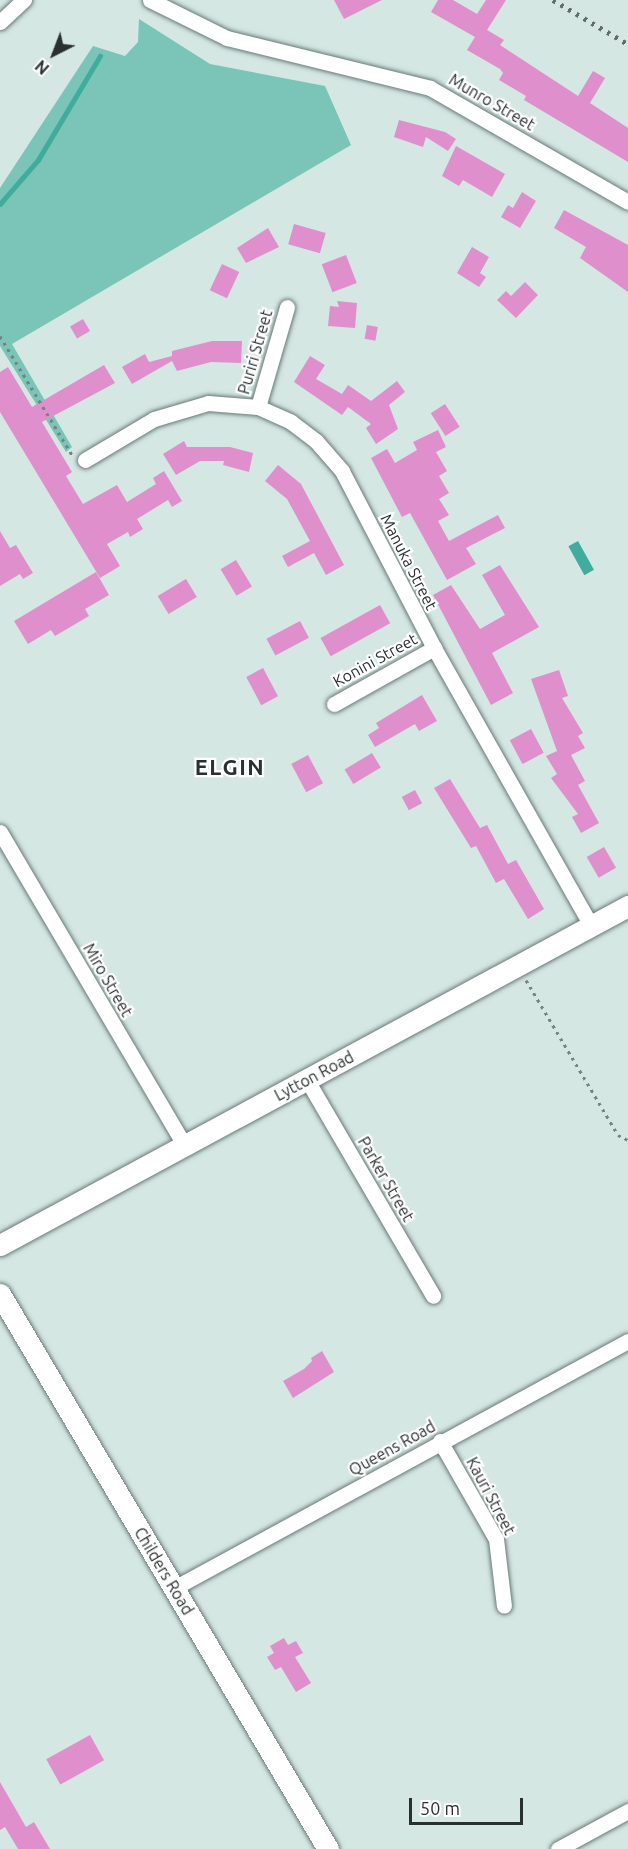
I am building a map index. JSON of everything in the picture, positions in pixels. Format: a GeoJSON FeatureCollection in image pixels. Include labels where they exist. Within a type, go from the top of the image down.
{"type":"FeatureCollection","features":[{"type":"Feature","properties":{"kind":"main road","name":"Lytton Road"},"geometry":{"type":"LineString","coordinates":[[0,1245],[628,906]]}},
{"type":"Feature","properties":{"kind":"main road","name":"Childers Road"},"geometry":{"type":"LineString","coordinates":[[0,1294],[328,1849]]}},
{"type":"Feature","properties":{"kind":"street"},"geometry":{"type":"LineString","coordinates":[[0,22],[24,0]]}},
{"type":"Feature","properties":{"kind":"street","name":"Munro Street"},"geometry":{"type":"LineString","coordinates":[[150,0],[227,38],[430,88],[628,202]]}},
{"type":"Feature","properties":{"kind":"street","name":"Puriri Street"},"geometry":{"type":"LineString","coordinates":[[258,407],[287,307]]}},
{"type":"Feature","properties":{"kind":"street","name":"Manuka Street"},"geometry":{"type":"LineString","coordinates":[[85,460],[154,419],[186,407],[228,403],[258,407],[291,422],[316,441],[342,471],[434,648],[591,926]]}},
{"type":"Feature","properties":{"kind":"street","name":"Konini Street"},"geometry":{"type":"LineString","coordinates":[[334,704],[434,648]]}},
{"type":"Feature","properties":{"kind":"street","name":"Miro Street"},"geometry":{"type":"LineString","coordinates":[[0,832],[185,1146]]}},
{"type":"Feature","properties":{"kind":"street","name":"Parker Street"},"geometry":{"type":"LineString","coordinates":[[307,1080],[433,1296]]}},
{"type":"Feature","properties":{"kind":"street","name":"Queens Road"},"geometry":{"type":"LineString","coordinates":[[174,1588],[440,1441],[628,1341]]}},
{"type":"Feature","properties":{"kind":"street","name":"Kauri Street"},"geometry":{"type":"LineString","coordinates":[[440,1441],[496,1539],[504,1606]]}},
{"type":"Feature","properties":{"kind":"street"},"geometry":{"type":"LineString","coordinates":[[558,1849],[628,1811]]}},
{"type":"Feature","properties":{"kind":"path"},"geometry":{"type":"LineString","coordinates":[[0,336],[69,452],[77,460],[85,460]]}},
{"type":"Feature","properties":{"kind":"path"},"geometry":{"type":"LineString","coordinates":[[517,965],[618,1135],[628,1140]]}},
{"type":"Feature","properties":{"kind":"shaded area"},"geometry":{"type":"Polygon","coordinates":[[[139,19],[210,64],[325,86],[351,145],[12,344],[72,447],[66,452],[0,346],[0,188],[93,46],[125,56],[138,42],[139,19]]]}},
{"type":"Feature","properties":{"kind":"shaded area"},"geometry":{"type":"Polygon","coordinates":[[[578,541],[594,570],[584,575],[568,546],[578,541]]]}},
{"type":"Feature","properties":{"kind":"building"},"geometry":{"type":"Polygon","coordinates":[[[334,0],[382,0],[344,19],[334,0]]]}},
{"type":"Feature","properties":{"kind":"building"},"geometry":{"type":"Polygon","coordinates":[[[438,0],[453,0],[477,14],[486,0],[506,0],[487,30],[504,40],[500,45],[578,96],[593,71],[605,78],[590,103],[628,128],[628,162],[524,100],[526,96],[499,80],[503,73],[500,69],[467,50],[475,37],[431,12],[438,0]]]}},
{"type":"Feature","properties":{"kind":"building"},"geometry":{"type":"Polygon","coordinates":[[[399,120],[445,132],[456,139],[448,151],[426,137],[423,147],[394,137],[399,120]]]}},
{"type":"Feature","properties":{"kind":"building"},"geometry":{"type":"Polygon","coordinates":[[[456,146],[505,174],[492,197],[463,180],[459,186],[442,176],[456,146]]]}},
{"type":"Feature","properties":{"kind":"building"},"geometry":{"type":"Polygon","coordinates":[[[522,192],[536,201],[520,228],[501,217],[508,205],[513,208],[522,192]]]}},
{"type":"Feature","properties":{"kind":"building"},"geometry":{"type":"Polygon","coordinates":[[[564,210],[628,245],[628,292],[580,258],[586,247],[554,228],[564,210]]]}},
{"type":"Feature","properties":{"kind":"building"},"geometry":{"type":"Polygon","coordinates":[[[294,224],[326,233],[320,253],[288,244],[294,224]]]}},
{"type":"Feature","properties":{"kind":"building"},"geometry":{"type":"Polygon","coordinates":[[[268,228],[279,247],[246,263],[237,248],[268,228]]]}},
{"type":"Feature","properties":{"kind":"building"},"geometry":{"type":"Polygon","coordinates":[[[472,247],[489,257],[480,273],[486,277],[479,287],[457,273],[472,247]]]}},
{"type":"Feature","properties":{"kind":"building"},"geometry":{"type":"Polygon","coordinates":[[[346,255],[357,283],[332,292],[322,264],[346,255]]]}},
{"type":"Feature","properties":{"kind":"building"},"geometry":{"type":"Polygon","coordinates":[[[222,264],[239,272],[227,298],[210,290],[222,264]]]}},
{"type":"Feature","properties":{"kind":"building"},"geometry":{"type":"Polygon","coordinates":[[[525,282],[538,295],[516,318],[497,300],[506,291],[511,296],[525,282]]]}},
{"type":"Feature","properties":{"kind":"building"},"geometry":{"type":"Polygon","coordinates":[[[337,301],[357,303],[355,328],[328,326],[330,306],[339,307],[337,301]]]}},
{"type":"Feature","properties":{"kind":"building"},"geometry":{"type":"Polygon","coordinates":[[[83,319],[90,331],[77,339],[70,326],[83,319]]]}},
{"type":"Feature","properties":{"kind":"building"},"geometry":{"type":"Polygon","coordinates":[[[367,325],[378,327],[375,341],[365,339],[367,325]]]}},
{"type":"Feature","properties":{"kind":"building"},"geometry":{"type":"Polygon","coordinates":[[[212,341],[242,341],[241,363],[211,362],[177,371],[172,361],[132,384],[122,367],[145,354],[149,362],[172,356],[172,351],[212,341]]]}},
{"type":"Feature","properties":{"kind":"building"},"geometry":{"type":"Polygon","coordinates":[[[310,356],[325,365],[316,379],[342,394],[348,385],[371,401],[397,381],[405,392],[389,405],[398,429],[376,444],[366,428],[371,424],[348,407],[342,415],[294,382],[310,356]]]}},
{"type":"Feature","properties":{"kind":"building"},"geometry":{"type":"Polygon","coordinates":[[[104,365],[115,383],[42,422],[72,472],[66,476],[83,504],[117,485],[127,502],[156,484],[153,478],[164,471],[182,501],[172,507],[168,500],[137,519],[143,529],[130,537],[128,532],[107,544],[120,566],[100,578],[0,412],[0,372],[8,367],[32,407],[104,365]]]}},
{"type":"Feature","properties":{"kind":"building"},"geometry":{"type":"Polygon","coordinates":[[[445,404],[460,427],[445,436],[431,413],[445,404]]]}},
{"type":"Feature","properties":{"kind":"building"},"geometry":{"type":"Polygon","coordinates":[[[438,430],[446,447],[436,452],[447,471],[439,476],[449,493],[439,499],[449,515],[438,521],[449,541],[498,515],[505,528],[466,548],[476,564],[447,580],[410,513],[402,517],[371,458],[387,449],[395,463],[417,450],[413,442],[438,430]]]}},
{"type":"Feature","properties":{"kind":"building"},"geometry":{"type":"Polygon","coordinates":[[[184,441],[187,447],[230,447],[253,453],[249,472],[223,465],[224,461],[200,461],[176,475],[163,454],[184,441]]]}},
{"type":"Feature","properties":{"kind":"building"},"geometry":{"type":"Polygon","coordinates":[[[278,465],[301,484],[344,565],[326,575],[314,553],[288,567],[282,556],[310,541],[287,499],[265,481],[278,465]]]}},
{"type":"Feature","properties":{"kind":"building"},"geometry":{"type":"Polygon","coordinates":[[[0,531],[10,548],[16,545],[33,573],[23,579],[20,574],[0,586],[0,531]]]}},
{"type":"Feature","properties":{"kind":"building"},"geometry":{"type":"Polygon","coordinates":[[[236,560],[252,587],[237,596],[221,569],[236,560]]]}},
{"type":"Feature","properties":{"kind":"building"},"geometry":{"type":"Polygon","coordinates":[[[500,565],[539,627],[492,653],[513,693],[491,705],[433,595],[451,585],[480,629],[505,615],[482,575],[500,565]]]}},
{"type":"Feature","properties":{"kind":"building"},"geometry":{"type":"Polygon","coordinates":[[[96,572],[109,595],[85,609],[89,616],[55,636],[51,630],[28,644],[14,621],[96,572]]]}},
{"type":"Feature","properties":{"kind":"building"},"geometry":{"type":"Polygon","coordinates":[[[186,579],[197,597],[169,614],[158,596],[186,579]]]}},
{"type":"Feature","properties":{"kind":"building"},"geometry":{"type":"Polygon","coordinates":[[[380,605],[390,623],[331,656],[321,638],[380,605]]]}},
{"type":"Feature","properties":{"kind":"building"},"geometry":{"type":"Polygon","coordinates":[[[300,621],[309,638],[275,656],[266,639],[300,621]]]}},
{"type":"Feature","properties":{"kind":"building"},"geometry":{"type":"Polygon","coordinates":[[[263,668],[278,696],[261,705],[246,677],[263,668]]]}},
{"type":"Feature","properties":{"kind":"building"},"geometry":{"type":"Polygon","coordinates":[[[559,670],[568,696],[562,698],[583,733],[578,736],[585,748],[571,755],[585,781],[578,785],[599,823],[581,833],[572,817],[578,814],[551,778],[557,774],[546,756],[557,751],[531,679],[559,670]]]}},
{"type":"Feature","properties":{"kind":"building"},"geometry":{"type":"Polygon","coordinates":[[[422,695],[437,721],[419,731],[415,724],[375,747],[368,735],[379,728],[376,723],[422,695]]]}},
{"type":"Feature","properties":{"kind":"building"},"geometry":{"type":"Polygon","coordinates":[[[531,729],[544,753],[522,764],[510,740],[531,729]]]}},
{"type":"Feature","properties":{"kind":"building"},"geometry":{"type":"Polygon","coordinates":[[[372,753],[381,768],[353,784],[345,769],[372,753]]]}},
{"type":"Feature","properties":{"kind":"building"},"geometry":{"type":"Polygon","coordinates":[[[308,755],[323,783],[306,792],[291,764],[308,755]]]}},
{"type":"Feature","properties":{"kind":"building"},"geometry":{"type":"Polygon","coordinates":[[[450,779],[480,828],[487,825],[508,864],[516,860],[544,909],[528,919],[504,879],[496,883],[476,846],[471,848],[434,788],[450,779]]]}},
{"type":"Feature","properties":{"kind":"building"},"geometry":{"type":"Polygon","coordinates":[[[415,790],[422,803],[409,810],[402,797],[415,790]]]}},
{"type":"Feature","properties":{"kind":"building"},"geometry":{"type":"Polygon","coordinates":[[[604,847],[616,868],[599,878],[587,857],[604,847]]]}},
{"type":"Feature","properties":{"kind":"building"},"geometry":{"type":"Polygon","coordinates":[[[322,1351],[334,1372],[293,1398],[283,1381],[304,1369],[312,1361],[311,1358],[322,1351]]]}},
{"type":"Feature","properties":{"kind":"building"},"geometry":{"type":"Polygon","coordinates":[[[284,1638],[288,1645],[296,1641],[303,1653],[295,1657],[311,1683],[296,1692],[281,1667],[275,1670],[267,1657],[274,1653],[270,1646],[284,1638]]]}},
{"type":"Feature","properties":{"kind":"building"},"geometry":{"type":"Polygon","coordinates":[[[90,1735],[104,1760],[60,1785],[46,1759],[90,1735]]]}},
{"type":"Feature","properties":{"kind":"building"},"geometry":{"type":"Polygon","coordinates":[[[0,1782],[26,1827],[34,1822],[50,1849],[18,1849],[5,1827],[0,1830],[0,1782]]]}},
{"type":"Feature","properties":{"kind":"waterway"},"geometry":{"type":"LineString","coordinates":[[0,204],[38,160],[100,56]]}},
{"type":"Feature","properties":{"kind":"railway"},"geometry":{"type":"LineString","coordinates":[[553,0],[628,44]]}},
{"type":"Feature","properties":{"kind":"district","name":"ELGIN"},"geometry":{"type":"Point","coordinates":[230,767]}}]}
